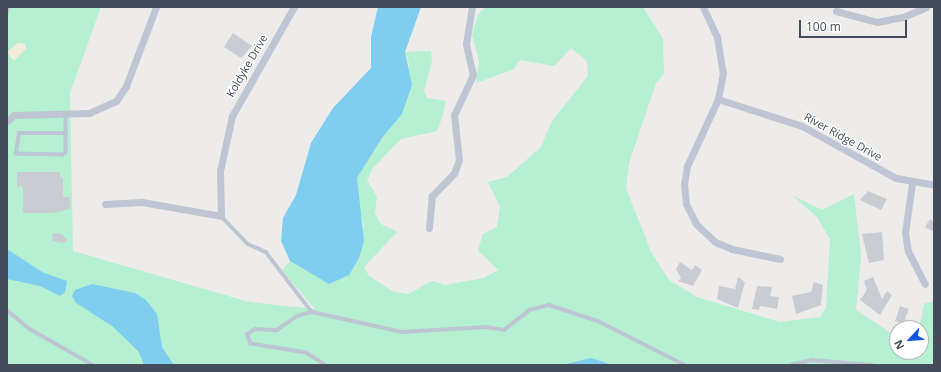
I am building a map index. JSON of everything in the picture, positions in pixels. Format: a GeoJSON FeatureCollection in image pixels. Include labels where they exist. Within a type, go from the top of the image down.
{"type":"FeatureCollection","features":[{"type":"Feature","properties":{"kind":"street"},"geometry":{"type":"LineString","coordinates":[[7,121],[14,115],[66,114],[98,110],[122,94],[156,7]]}},
{"type":"Feature","properties":{"kind":"street","name":"Koldyke Drive"},"geometry":{"type":"LineString","coordinates":[[221,216],[220,171],[232,116],[294,7]]}},
{"type":"Feature","properties":{"kind":"street"},"geometry":{"type":"LineString","coordinates":[[429,228],[432,196],[454,173],[459,160],[454,115],[473,74],[466,44],[472,7]]}},
{"type":"Feature","properties":{"kind":"street"},"geometry":{"type":"LineString","coordinates":[[703,7],[720,47],[723,73],[718,99],[687,166],[684,184],[689,211],[705,234],[722,246],[780,259]]}},
{"type":"Feature","properties":{"kind":"street"},"geometry":{"type":"LineString","coordinates":[[836,11],[869,20],[890,21],[926,7]]}},
{"type":"Feature","properties":{"kind":"street","name":"River Ridge Drive"},"geometry":{"type":"LineString","coordinates":[[718,99],[802,126],[887,174],[912,183],[934,185]]}},
{"type":"Feature","properties":{"kind":"street"},"geometry":{"type":"LineString","coordinates":[[912,183],[905,234],[908,250],[925,284]]}},
{"type":"Feature","properties":{"kind":"street"},"geometry":{"type":"LineString","coordinates":[[105,204],[142,202],[204,215],[221,216]]}},
{"type":"Feature","properties":{"kind":"lane"},"geometry":{"type":"LineString","coordinates":[[7,12],[8,7]]}},
{"type":"Feature","properties":{"kind":"lane"},"geometry":{"type":"LineString","coordinates":[[66,114],[66,133],[63,155],[16,154],[19,133],[66,133]]}},
{"type":"Feature","properties":{"kind":"lane"},"geometry":{"type":"LineString","coordinates":[[221,216],[248,244],[266,252],[312,312]]}},
{"type":"Feature","properties":{"kind":"lane"},"geometry":{"type":"LineString","coordinates":[[325,365],[306,353],[256,345],[246,338],[251,331],[277,330],[297,316],[312,312],[402,332],[486,327],[504,330],[535,307],[559,306],[616,329],[685,365]]}},
{"type":"Feature","properties":{"kind":"lane"},"geometry":{"type":"LineString","coordinates":[[7,310],[30,329],[93,365]]}},
{"type":"Feature","properties":{"kind":"lane"},"geometry":{"type":"LineString","coordinates":[[790,365],[811,360],[872,365]]}},
{"type":"Feature","properties":{"kind":"green space"},"geometry":{"type":"Polygon","coordinates":[[[7,7],[101,7],[70,93],[73,251],[249,302],[315,309],[282,270],[290,261],[329,284],[364,227],[356,195],[357,178],[382,138],[402,114],[409,64],[405,52],[431,51],[432,61],[424,91],[427,98],[446,101],[443,115],[437,131],[401,139],[373,168],[367,181],[377,196],[375,213],[381,224],[397,232],[364,267],[369,276],[394,292],[408,294],[432,281],[445,285],[484,278],[498,270],[478,250],[483,234],[497,227],[500,207],[488,182],[507,177],[541,147],[552,121],[588,76],[587,61],[571,48],[554,66],[520,60],[514,69],[476,83],[479,61],[472,35],[478,14],[486,7],[643,7],[663,39],[664,74],[656,83],[629,163],[626,188],[651,252],[669,280],[697,297],[780,322],[820,317],[826,308],[830,239],[817,217],[792,195],[822,210],[854,194],[861,256],[856,310],[889,332],[889,360],[929,360],[929,320],[921,320],[924,304],[934,301],[934,365],[7,365],[7,7]]]}},
{"type":"Feature","properties":{"kind":"sand"},"geometry":{"type":"Polygon","coordinates":[[[18,43],[25,44],[26,49],[14,61],[7,52],[18,43]]]}},
{"type":"Feature","properties":{"kind":"water"},"geometry":{"type":"Polygon","coordinates":[[[378,7],[421,7],[405,52],[412,85],[402,114],[382,138],[357,178],[364,241],[359,258],[349,275],[329,284],[290,261],[281,241],[283,218],[296,195],[311,143],[333,108],[371,68],[371,37],[378,7]]]}},
{"type":"Feature","properties":{"kind":"water"},"geometry":{"type":"Polygon","coordinates":[[[7,249],[42,272],[67,281],[65,292],[60,296],[40,286],[7,279],[7,249]]]}},
{"type":"Feature","properties":{"kind":"water"},"geometry":{"type":"Polygon","coordinates":[[[92,284],[135,293],[146,300],[157,314],[162,347],[174,365],[144,365],[139,352],[112,326],[76,303],[72,296],[75,290],[92,284]]]}},
{"type":"Feature","properties":{"kind":"water"},"geometry":{"type":"Polygon","coordinates":[[[591,358],[613,365],[564,365],[566,364],[591,358]]]}},
{"type":"Feature","properties":{"kind":"building"},"geometry":{"type":"Polygon","coordinates":[[[233,33],[252,46],[241,58],[224,47],[233,33]]]}},
{"type":"Feature","properties":{"kind":"building"},"geometry":{"type":"Polygon","coordinates":[[[17,172],[60,172],[60,177],[63,178],[63,197],[70,197],[70,209],[53,213],[23,213],[23,186],[17,187],[17,172]]]}},
{"type":"Feature","properties":{"kind":"building"},"geometry":{"type":"Polygon","coordinates":[[[868,191],[887,199],[881,210],[860,200],[868,191]]]}},
{"type":"Feature","properties":{"kind":"building"},"geometry":{"type":"Polygon","coordinates":[[[930,219],[934,222],[934,232],[925,227],[930,219]]]}},
{"type":"Feature","properties":{"kind":"building"},"geometry":{"type":"Polygon","coordinates":[[[882,232],[884,260],[869,263],[862,234],[882,232]]]}},
{"type":"Feature","properties":{"kind":"building"},"geometry":{"type":"Polygon","coordinates":[[[53,233],[62,234],[67,240],[64,243],[52,241],[53,233]]]}},
{"type":"Feature","properties":{"kind":"building"},"geometry":{"type":"Polygon","coordinates":[[[680,262],[692,270],[695,265],[702,270],[693,286],[678,281],[681,278],[676,269],[680,262]]]}},
{"type":"Feature","properties":{"kind":"building"},"geometry":{"type":"Polygon","coordinates":[[[738,277],[745,282],[738,308],[717,299],[719,286],[735,289],[738,277]]]}},
{"type":"Feature","properties":{"kind":"building"},"geometry":{"type":"Polygon","coordinates":[[[873,277],[882,299],[887,291],[892,295],[880,315],[860,300],[867,290],[864,281],[873,277]]]}},
{"type":"Feature","properties":{"kind":"building"},"geometry":{"type":"Polygon","coordinates":[[[814,282],[823,285],[821,305],[796,314],[792,296],[811,292],[814,282]]]}},
{"type":"Feature","properties":{"kind":"building"},"geometry":{"type":"Polygon","coordinates":[[[757,286],[772,287],[770,296],[779,297],[777,309],[760,306],[759,310],[752,309],[757,286]]]}},
{"type":"Feature","properties":{"kind":"building"},"geometry":{"type":"Polygon","coordinates":[[[900,306],[909,309],[905,319],[908,320],[895,320],[900,306]]]}}]}
